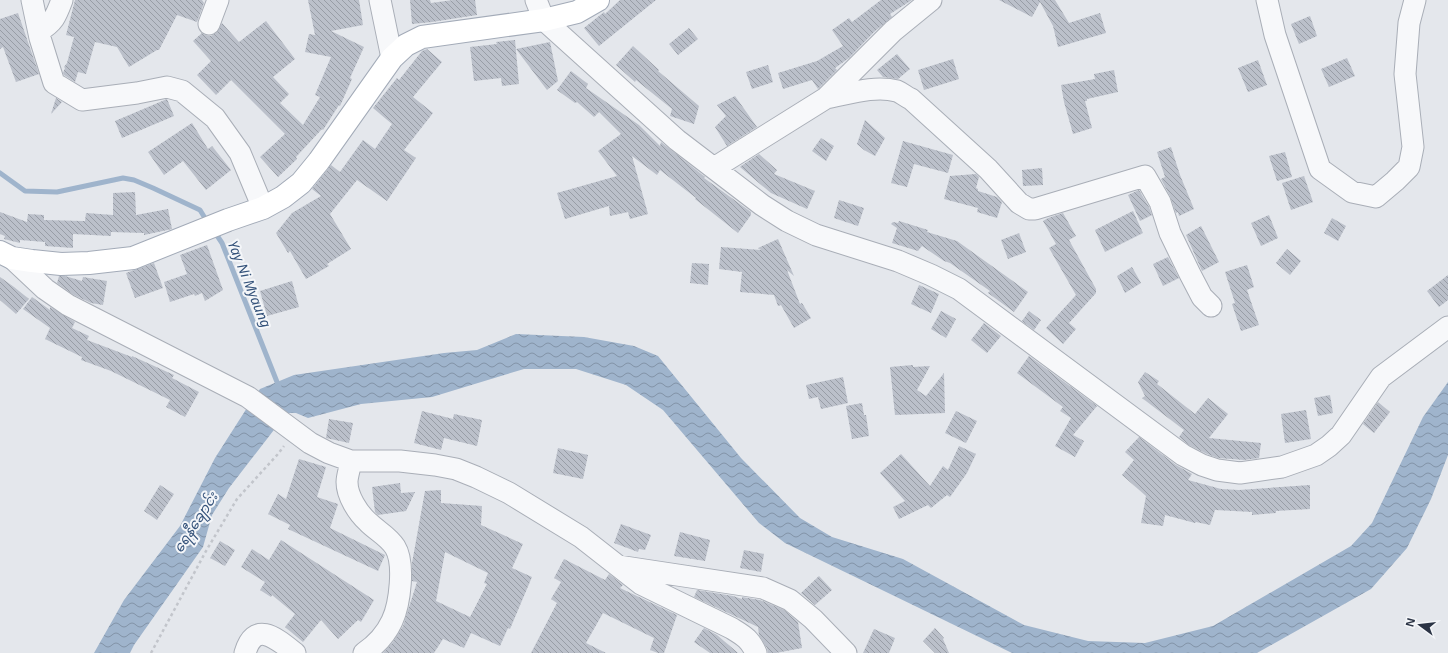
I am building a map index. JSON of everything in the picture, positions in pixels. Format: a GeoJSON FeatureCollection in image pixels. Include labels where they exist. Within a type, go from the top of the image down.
{"type":"FeatureCollection","features":[{"type":"Feature","properties":{"kind":"main road"},"geometry":{"type":"LineString","coordinates":[[6,255],[32,262],[61,264],[89,263],[133,258],[228,220],[263,208],[283,197],[305,178],[319,161],[392,58],[406,45],[422,38],[544,20],[577,12],[598,0]]}},
{"type":"Feature","properties":{"kind":"street"},"geometry":{"type":"LineString","coordinates":[[32,0],[54,83],[82,100],[137,93],[167,87],[182,91],[215,118],[240,153],[263,208]]}},
{"type":"Feature","properties":{"kind":"street"},"geometry":{"type":"LineString","coordinates":[[39,31],[49,24],[56,16],[62,0]]}},
{"type":"Feature","properties":{"kind":"street"},"geometry":{"type":"LineString","coordinates":[[209,24],[218,0]]}},
{"type":"Feature","properties":{"kind":"street"},"geometry":{"type":"LineString","coordinates":[[380,0],[392,58]]}},
{"type":"Feature","properties":{"kind":"street"},"geometry":{"type":"LineString","coordinates":[[536,0],[544,20],[677,140],[762,204],[787,221],[816,235],[898,261],[959,289],[1183,455],[1202,465],[1217,470],[1240,472],[1282,467],[1316,455],[1341,436],[1381,378],[1448,327]]}},
{"type":"Feature","properties":{"kind":"street"},"geometry":{"type":"LineString","coordinates":[[714,168],[826,98],[893,30],[931,0]]}},
{"type":"Feature","properties":{"kind":"street"},"geometry":{"type":"LineString","coordinates":[[1266,0],[1274,35],[1320,169],[1352,192],[1376,197],[1409,167],[1413,147],[1404,74],[1409,23],[1415,0]]}},
{"type":"Feature","properties":{"kind":"street"},"geometry":{"type":"LineString","coordinates":[[826,98],[869,90],[885,89],[898,92],[911,99],[988,169],[1019,203],[1029,209],[1145,176],[1160,202],[1170,233],[1190,274],[1202,297],[1211,306]]}},
{"type":"Feature","properties":{"kind":"street"},"geometry":{"type":"LineString","coordinates":[[6,255],[45,289],[68,305],[248,397],[310,443],[329,453],[351,461],[400,462],[435,465],[456,469],[509,493],[581,537],[641,584],[731,628],[746,637],[756,653]]}},
{"type":"Feature","properties":{"kind":"street"},"geometry":{"type":"LineString","coordinates":[[351,461],[347,481],[348,491],[357,510],[367,522],[387,537],[396,548],[400,560],[400,589],[393,620],[383,636],[364,653]]}},
{"type":"Feature","properties":{"kind":"street"},"geometry":{"type":"LineString","coordinates":[[617,566],[763,588],[790,600],[813,619],[846,653]]}},
{"type":"Feature","properties":{"kind":"street"},"geometry":{"type":"LineString","coordinates":[[245,653],[252,638],[257,635],[265,634],[275,638],[295,653]]}},
{"type":"Feature","properties":{"kind":"path"},"geometry":{"type":"LineString","coordinates":[[151,653],[206,551],[237,499],[278,454],[287,427]]}},
{"type":"Feature","properties":{"kind":"water","name":"ရေနီချောင်း"},"geometry":{"type":"Polygon","coordinates":[[[516,334],[584,337],[634,346],[658,356],[741,458],[800,518],[832,537],[903,559],[1024,625],[1088,641],[1145,643],[1213,626],[1351,546],[1372,523],[1423,417],[1448,382],[1448,455],[1431,499],[1407,548],[1371,589],[1257,653],[1012,653],[785,543],[759,523],[663,410],[626,385],[576,369],[524,369],[432,397],[361,404],[308,418],[296,413],[287,413],[229,488],[212,515],[203,547],[134,645],[130,653],[94,653],[124,600],[180,526],[215,458],[260,389],[294,375],[444,353],[477,350],[516,334]]]}},
{"type":"Feature","properties":{"kind":"building"},"geometry":{"type":"Polygon","coordinates":[[[75,0],[202,0],[204,3],[197,22],[177,15],[159,50],[129,67],[117,47],[95,42],[86,74],[78,72],[75,82],[63,73],[74,37],[66,35],[75,0]]]}},
{"type":"Feature","properties":{"kind":"building"},"geometry":{"type":"Polygon","coordinates":[[[308,0],[359,0],[363,25],[331,31],[364,47],[350,78],[352,79],[340,106],[339,105],[323,130],[322,129],[296,157],[297,159],[278,177],[260,157],[285,134],[231,80],[216,95],[197,75],[211,61],[193,41],[202,33],[211,36],[216,33],[222,23],[239,42],[266,21],[295,59],[273,77],[289,94],[280,103],[303,125],[320,97],[315,95],[331,57],[305,52],[309,34],[315,35],[308,0]]]}},
{"type":"Feature","properties":{"kind":"building"},"geometry":{"type":"Polygon","coordinates":[[[410,0],[430,0],[431,3],[453,0],[475,0],[477,15],[412,24],[410,0]]]}},
{"type":"Feature","properties":{"kind":"building"},"geometry":{"type":"Polygon","coordinates":[[[620,0],[656,0],[599,46],[584,28],[604,12],[605,14],[620,0]]]}},
{"type":"Feature","properties":{"kind":"building"},"geometry":{"type":"Polygon","coordinates":[[[881,0],[912,0],[890,14],[892,17],[874,32],[849,58],[835,68],[837,70],[818,89],[812,80],[783,89],[778,73],[817,61],[843,46],[832,30],[849,18],[852,22],[881,0]]]}},
{"type":"Feature","properties":{"kind":"building"},"geometry":{"type":"Polygon","coordinates":[[[999,0],[1055,0],[1069,23],[1100,13],[1106,33],[1058,47],[1053,26],[1040,2],[1032,17],[999,0]]]}},
{"type":"Feature","properties":{"kind":"building"},"geometry":{"type":"Polygon","coordinates":[[[18,13],[39,74],[16,82],[3,47],[0,49],[0,19],[18,13]]]}},
{"type":"Feature","properties":{"kind":"building"},"geometry":{"type":"Polygon","coordinates":[[[1310,16],[1317,36],[1299,44],[1291,24],[1310,16]]]}},
{"type":"Feature","properties":{"kind":"building"},"geometry":{"type":"Polygon","coordinates":[[[689,28],[698,39],[678,55],[669,44],[689,28]]]}},
{"type":"Feature","properties":{"kind":"building"},"geometry":{"type":"Polygon","coordinates":[[[515,40],[519,84],[502,86],[501,78],[474,81],[470,47],[515,40]]]}},
{"type":"Feature","properties":{"kind":"building"},"geometry":{"type":"Polygon","coordinates":[[[550,42],[558,81],[547,90],[516,49],[550,42]]]}},
{"type":"Feature","properties":{"kind":"building"},"geometry":{"type":"Polygon","coordinates":[[[633,46],[659,70],[658,71],[699,106],[694,124],[670,116],[672,109],[636,80],[635,82],[616,65],[633,46]]]}},
{"type":"Feature","properties":{"kind":"building"},"geometry":{"type":"Polygon","coordinates":[[[427,49],[442,62],[413,97],[433,113],[404,150],[416,158],[387,201],[357,180],[330,214],[351,249],[327,264],[329,266],[306,279],[290,251],[288,253],[276,233],[292,213],[321,196],[312,189],[331,165],[340,172],[363,140],[375,149],[392,124],[373,108],[397,78],[399,80],[422,51],[427,49]]]}},
{"type":"Feature","properties":{"kind":"building"},"geometry":{"type":"Polygon","coordinates":[[[897,54],[910,69],[898,79],[883,77],[877,70],[897,54]]]}},
{"type":"Feature","properties":{"kind":"building"},"geometry":{"type":"Polygon","coordinates":[[[1347,58],[1355,76],[1329,87],[1321,69],[1347,58]]]}},
{"type":"Feature","properties":{"kind":"building"},"geometry":{"type":"Polygon","coordinates":[[[953,59],[959,79],[924,90],[918,70],[953,59]]]}},
{"type":"Feature","properties":{"kind":"building"},"geometry":{"type":"Polygon","coordinates":[[[1258,60],[1267,85],[1248,92],[1238,68],[1258,60]]]}},
{"type":"Feature","properties":{"kind":"building"},"geometry":{"type":"Polygon","coordinates":[[[768,65],[773,82],[752,89],[746,72],[768,65]]]}},
{"type":"Feature","properties":{"kind":"building"},"geometry":{"type":"Polygon","coordinates":[[[1114,70],[1118,92],[1087,99],[1087,101],[1085,101],[1092,128],[1073,134],[1061,85],[1095,79],[1094,74],[1114,70]]]}},
{"type":"Feature","properties":{"kind":"building"},"geometry":{"type":"Polygon","coordinates":[[[571,71],[588,84],[586,88],[639,125],[660,146],[661,142],[705,177],[704,178],[751,212],[751,215],[738,233],[660,170],[657,175],[632,156],[648,214],[630,219],[628,212],[610,216],[609,206],[565,219],[557,193],[617,176],[598,151],[621,134],[599,112],[594,117],[577,102],[575,103],[557,90],[571,71]]]}},
{"type":"Feature","properties":{"kind":"building"},"geometry":{"type":"Polygon","coordinates":[[[735,96],[757,127],[727,146],[715,127],[726,116],[717,105],[735,96]]]}},
{"type":"Feature","properties":{"kind":"building"},"geometry":{"type":"Polygon","coordinates":[[[56,98],[62,102],[51,114],[56,98]]]}},
{"type":"Feature","properties":{"kind":"building"},"geometry":{"type":"Polygon","coordinates":[[[167,99],[174,116],[122,138],[115,121],[167,99]]]}},
{"type":"Feature","properties":{"kind":"building"},"geometry":{"type":"Polygon","coordinates":[[[865,120],[885,138],[875,156],[857,144],[865,120]]]}},
{"type":"Feature","properties":{"kind":"building"},"geometry":{"type":"Polygon","coordinates":[[[192,123],[208,149],[212,146],[231,170],[206,190],[183,161],[164,175],[148,152],[192,123]]]}},
{"type":"Feature","properties":{"kind":"building"},"geometry":{"type":"Polygon","coordinates":[[[821,138],[834,146],[826,161],[812,151],[821,138]]]}},
{"type":"Feature","properties":{"kind":"building"},"geometry":{"type":"Polygon","coordinates":[[[903,141],[953,155],[948,173],[914,164],[907,187],[891,183],[903,141]]]}},
{"type":"Feature","properties":{"kind":"building"},"geometry":{"type":"Polygon","coordinates":[[[1171,147],[1180,175],[1194,209],[1179,216],[1178,212],[1176,213],[1170,196],[1161,179],[1165,177],[1157,152],[1171,147]]]}},
{"type":"Feature","properties":{"kind":"building"},"geometry":{"type":"Polygon","coordinates":[[[1285,152],[1292,177],[1277,181],[1269,156],[1285,152]]]}},
{"type":"Feature","properties":{"kind":"building"},"geometry":{"type":"Polygon","coordinates":[[[759,154],[777,170],[774,174],[815,191],[807,209],[771,193],[740,167],[759,154]]]}},
{"type":"Feature","properties":{"kind":"building"},"geometry":{"type":"Polygon","coordinates":[[[1042,168],[1043,185],[1023,186],[1022,170],[1042,168]]]}},
{"type":"Feature","properties":{"kind":"building"},"geometry":{"type":"Polygon","coordinates":[[[976,174],[979,177],[976,188],[978,191],[997,197],[1002,202],[997,218],[977,212],[978,208],[944,199],[950,176],[976,174]]]}},
{"type":"Feature","properties":{"kind":"building"},"geometry":{"type":"Polygon","coordinates":[[[1304,176],[1313,202],[1291,210],[1282,183],[1304,176]]]}},
{"type":"Feature","properties":{"kind":"building"},"geometry":{"type":"Polygon","coordinates":[[[1139,190],[1152,215],[1140,221],[1128,195],[1139,190]]]}},
{"type":"Feature","properties":{"kind":"building"},"geometry":{"type":"Polygon","coordinates":[[[135,192],[136,215],[168,209],[172,229],[144,235],[144,233],[111,232],[111,236],[73,234],[73,248],[45,246],[45,242],[20,240],[20,243],[4,239],[5,236],[0,234],[0,212],[27,222],[28,214],[44,215],[44,220],[85,221],[86,213],[113,215],[113,193],[135,192]]]}},
{"type":"Feature","properties":{"kind":"building"},"geometry":{"type":"Polygon","coordinates":[[[839,200],[864,208],[858,226],[834,218],[839,200]]]}},
{"type":"Feature","properties":{"kind":"building"},"geometry":{"type":"Polygon","coordinates":[[[1133,211],[1143,233],[1105,252],[1095,230],[1133,211]]]}},
{"type":"Feature","properties":{"kind":"building"},"geometry":{"type":"Polygon","coordinates":[[[1063,213],[1076,236],[1069,240],[1096,289],[1096,293],[1069,323],[1076,329],[1063,344],[1046,328],[1076,295],[1049,248],[1056,244],[1043,221],[1063,213]]]}},
{"type":"Feature","properties":{"kind":"building"},"geometry":{"type":"Polygon","coordinates":[[[1269,215],[1278,238],[1261,246],[1251,223],[1269,215]]]}},
{"type":"Feature","properties":{"kind":"building"},"geometry":{"type":"Polygon","coordinates":[[[1332,218],[1346,226],[1338,241],[1324,233],[1332,218]]]}},
{"type":"Feature","properties":{"kind":"building"},"geometry":{"type":"Polygon","coordinates":[[[899,221],[928,230],[927,232],[957,241],[1028,292],[1014,312],[988,293],[990,291],[950,263],[944,261],[922,246],[918,251],[892,243],[897,228],[891,224],[893,222],[898,223],[899,221]]]}},
{"type":"Feature","properties":{"kind":"building"},"geometry":{"type":"Polygon","coordinates":[[[1201,226],[1219,262],[1202,271],[1186,235],[1201,226]]]}},
{"type":"Feature","properties":{"kind":"building"},"geometry":{"type":"Polygon","coordinates":[[[1019,233],[1026,252],[1008,259],[1001,240],[1019,233]]]}},
{"type":"Feature","properties":{"kind":"building"},"geometry":{"type":"Polygon","coordinates":[[[778,239],[794,276],[787,270],[800,304],[802,303],[811,318],[794,328],[781,305],[778,306],[774,295],[740,292],[742,272],[719,269],[721,247],[761,250],[758,248],[778,239]]]}},
{"type":"Feature","properties":{"kind":"building"},"geometry":{"type":"Polygon","coordinates":[[[207,245],[223,290],[205,301],[202,293],[195,296],[194,294],[170,302],[164,282],[187,274],[180,255],[207,245]]]}},
{"type":"Feature","properties":{"kind":"building"},"geometry":{"type":"Polygon","coordinates":[[[1287,249],[1301,261],[1290,275],[1276,263],[1287,249]]]}},
{"type":"Feature","properties":{"kind":"building"},"geometry":{"type":"Polygon","coordinates":[[[1168,257],[1179,278],[1163,286],[1153,264],[1168,257]]]}},
{"type":"Feature","properties":{"kind":"building"},"geometry":{"type":"Polygon","coordinates":[[[154,263],[163,288],[135,298],[126,273],[154,263]]]}},
{"type":"Feature","properties":{"kind":"building"},"geometry":{"type":"Polygon","coordinates":[[[692,263],[709,264],[708,285],[690,283],[692,263]]]}},
{"type":"Feature","properties":{"kind":"building"},"geometry":{"type":"Polygon","coordinates":[[[1247,265],[1254,287],[1247,290],[1259,325],[1241,331],[1232,304],[1235,303],[1225,272],[1247,265]]]}},
{"type":"Feature","properties":{"kind":"building"},"geometry":{"type":"Polygon","coordinates":[[[1132,267],[1141,283],[1125,293],[1117,276],[1132,267]]]}},
{"type":"Feature","properties":{"kind":"building"},"geometry":{"type":"Polygon","coordinates":[[[1448,275],[1448,300],[1439,307],[1427,291],[1448,275]]]}},
{"type":"Feature","properties":{"kind":"building"},"geometry":{"type":"Polygon","coordinates":[[[59,276],[65,276],[82,281],[83,277],[107,281],[103,305],[91,303],[74,295],[57,283],[59,276]]]}},
{"type":"Feature","properties":{"kind":"building"},"geometry":{"type":"Polygon","coordinates":[[[0,277],[29,299],[16,314],[0,300],[0,277]]]}},
{"type":"Feature","properties":{"kind":"building"},"geometry":{"type":"Polygon","coordinates":[[[292,281],[299,307],[267,316],[260,291],[292,281]]]}},
{"type":"Feature","properties":{"kind":"building"},"geometry":{"type":"Polygon","coordinates":[[[919,285],[939,294],[931,313],[911,304],[919,285]]]}},
{"type":"Feature","properties":{"kind":"building"},"geometry":{"type":"Polygon","coordinates":[[[32,297],[50,310],[50,307],[75,322],[72,328],[89,336],[87,340],[132,356],[174,375],[172,378],[199,392],[185,417],[166,407],[170,400],[111,371],[81,360],[82,357],[45,339],[50,328],[23,309],[32,297]]]}},
{"type":"Feature","properties":{"kind":"building"},"geometry":{"type":"Polygon","coordinates":[[[941,311],[956,319],[946,338],[931,329],[941,311]]]}},
{"type":"Feature","properties":{"kind":"building"},"geometry":{"type":"Polygon","coordinates":[[[1029,311],[1041,320],[1034,330],[1022,321],[1029,311]]]}},
{"type":"Feature","properties":{"kind":"building"},"geometry":{"type":"Polygon","coordinates":[[[984,323],[1001,336],[987,353],[971,340],[984,323]]]}},
{"type":"Feature","properties":{"kind":"building"},"geometry":{"type":"Polygon","coordinates":[[[1029,356],[1097,406],[1073,435],[1084,441],[1075,457],[1055,446],[1071,418],[1060,411],[1063,407],[1017,373],[1029,356]]]}},
{"type":"Feature","properties":{"kind":"building"},"geometry":{"type":"Polygon","coordinates":[[[913,365],[913,367],[930,366],[917,390],[926,396],[944,373],[945,413],[895,415],[890,367],[913,365]]]}},
{"type":"Feature","properties":{"kind":"building"},"geometry":{"type":"Polygon","coordinates":[[[1145,372],[1159,381],[1157,384],[1195,414],[1208,398],[1228,414],[1209,438],[1261,443],[1259,458],[1244,460],[1218,458],[1189,445],[1179,437],[1184,430],[1142,398],[1145,396],[1138,382],[1145,372]]]}},
{"type":"Feature","properties":{"kind":"building"},"geometry":{"type":"Polygon","coordinates":[[[843,377],[848,403],[821,409],[818,397],[809,399],[806,385],[843,377]]]}},
{"type":"Feature","properties":{"kind":"building"},"geometry":{"type":"Polygon","coordinates":[[[1330,395],[1333,413],[1318,416],[1314,398],[1330,395]]]}},
{"type":"Feature","properties":{"kind":"building"},"geometry":{"type":"Polygon","coordinates":[[[1378,402],[1390,412],[1374,433],[1363,424],[1378,402]]]}},
{"type":"Feature","properties":{"kind":"building"},"geometry":{"type":"Polygon","coordinates":[[[862,403],[864,415],[866,415],[869,436],[852,439],[846,406],[862,403]]]}},
{"type":"Feature","properties":{"kind":"building"},"geometry":{"type":"Polygon","coordinates":[[[1306,410],[1311,439],[1285,443],[1281,414],[1306,410]]]}},
{"type":"Feature","properties":{"kind":"building"},"geometry":{"type":"Polygon","coordinates":[[[422,411],[453,419],[454,414],[482,420],[477,446],[444,438],[441,450],[414,443],[422,411]]]}},
{"type":"Feature","properties":{"kind":"building"},"geometry":{"type":"Polygon","coordinates":[[[956,411],[977,421],[966,443],[945,433],[956,411]]]}},
{"type":"Feature","properties":{"kind":"building"},"geometry":{"type":"Polygon","coordinates":[[[329,419],[353,423],[349,443],[326,438],[329,419]]]}},
{"type":"Feature","properties":{"kind":"building"},"geometry":{"type":"Polygon","coordinates":[[[1139,437],[1176,465],[1192,474],[1188,480],[1221,489],[1239,490],[1310,485],[1310,509],[1276,511],[1276,513],[1252,515],[1252,512],[1215,510],[1210,525],[1195,523],[1165,515],[1163,526],[1141,523],[1146,496],[1122,475],[1134,460],[1125,452],[1139,437]]]}},
{"type":"Feature","properties":{"kind":"building"},"geometry":{"type":"Polygon","coordinates":[[[959,446],[976,454],[967,473],[950,497],[947,495],[931,508],[928,505],[899,519],[893,507],[905,501],[880,473],[901,454],[930,486],[943,466],[948,470],[959,446]]]}},
{"type":"Feature","properties":{"kind":"building"},"geometry":{"type":"Polygon","coordinates":[[[558,448],[588,455],[583,479],[553,473],[558,448]]]}},
{"type":"Feature","properties":{"kind":"building"},"geometry":{"type":"Polygon","coordinates":[[[299,459],[326,467],[317,497],[338,504],[330,528],[385,555],[378,571],[288,529],[290,525],[268,514],[278,494],[286,499],[299,459]]]}},
{"type":"Feature","properties":{"kind":"building"},"geometry":{"type":"Polygon","coordinates":[[[400,483],[401,493],[415,492],[406,511],[378,515],[375,512],[372,487],[400,483]]]}},
{"type":"Feature","properties":{"kind":"building"},"geometry":{"type":"Polygon","coordinates":[[[160,485],[174,494],[157,520],[144,511],[160,485]]]}},
{"type":"Feature","properties":{"kind":"building"},"geometry":{"type":"Polygon","coordinates":[[[441,490],[441,503],[482,506],[481,525],[523,544],[512,568],[532,577],[510,629],[508,628],[500,646],[471,633],[464,648],[443,639],[434,653],[383,653],[393,642],[403,626],[417,582],[412,581],[412,563],[425,491],[441,490]],[[445,552],[436,601],[470,617],[487,584],[484,583],[488,573],[445,552]]]}},
{"type":"Feature","properties":{"kind":"building"},"geometry":{"type":"Polygon","coordinates":[[[621,524],[651,535],[645,550],[639,549],[638,552],[614,543],[621,524]]]}},
{"type":"Feature","properties":{"kind":"building"},"geometry":{"type":"Polygon","coordinates":[[[680,532],[710,540],[705,561],[674,556],[680,532]]]}},
{"type":"Feature","properties":{"kind":"building"},"geometry":{"type":"Polygon","coordinates":[[[281,540],[374,600],[361,622],[358,620],[338,639],[321,620],[303,642],[285,627],[295,614],[272,595],[271,597],[260,590],[265,582],[241,567],[252,549],[269,560],[281,540]]]}},
{"type":"Feature","properties":{"kind":"building"},"geometry":{"type":"Polygon","coordinates":[[[220,541],[235,550],[225,566],[210,558],[220,541]]]}},
{"type":"Feature","properties":{"kind":"building"},"geometry":{"type":"Polygon","coordinates":[[[744,550],[764,554],[761,572],[740,568],[744,550]]]}},
{"type":"Feature","properties":{"kind":"building"},"geometry":{"type":"Polygon","coordinates":[[[564,559],[605,580],[609,574],[623,585],[620,588],[677,615],[664,653],[658,653],[650,650],[654,638],[603,613],[586,643],[606,653],[531,653],[557,603],[551,599],[561,582],[554,578],[564,559]]]}},
{"type":"Feature","properties":{"kind":"building"},"geometry":{"type":"Polygon","coordinates":[[[819,576],[832,590],[815,605],[801,593],[819,576]]]}},
{"type":"Feature","properties":{"kind":"building"},"geometry":{"type":"Polygon","coordinates":[[[697,590],[742,599],[742,597],[760,600],[784,610],[798,622],[802,648],[768,653],[767,648],[759,635],[758,627],[694,597],[697,590]]]}},
{"type":"Feature","properties":{"kind":"building"},"geometry":{"type":"Polygon","coordinates":[[[704,628],[717,635],[738,653],[710,653],[694,642],[704,628]]]}},
{"type":"Feature","properties":{"kind":"building"},"geometry":{"type":"Polygon","coordinates":[[[935,628],[944,638],[943,639],[949,653],[935,653],[923,641],[935,628]]]}},
{"type":"Feature","properties":{"kind":"building"},"geometry":{"type":"Polygon","coordinates":[[[874,629],[895,638],[889,653],[863,653],[874,629]]]}},
{"type":"Feature","properties":{"kind":"waterway","name":"Yay Ni Myaung"},"geometry":{"type":"LineString","coordinates":[[0,173],[25,191],[57,192],[123,178],[134,180],[200,210],[208,223]]}},
{"type":"Feature","properties":{"kind":"waterway","name":"Yay Ni Myaung"},"geometry":{"type":"LineString","coordinates":[[214,231],[222,243],[279,387]]}}]}
